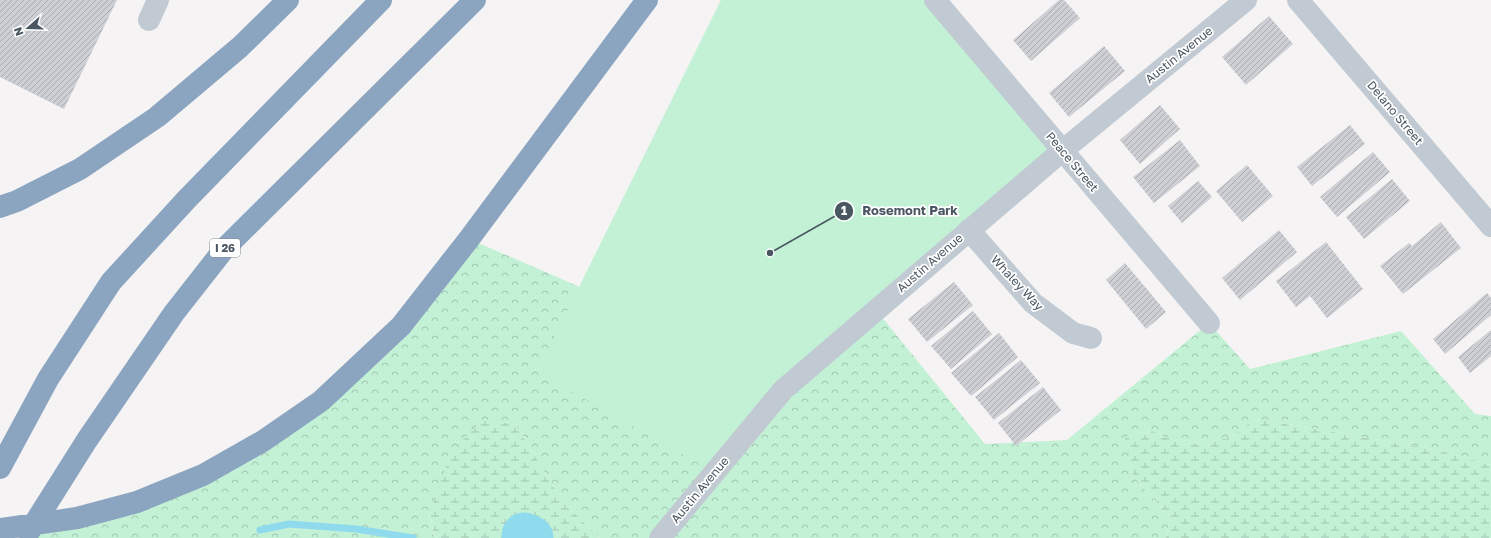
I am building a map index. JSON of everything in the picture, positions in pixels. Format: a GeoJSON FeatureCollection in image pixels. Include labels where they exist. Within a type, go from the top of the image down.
{"type":"FeatureCollection","features":[{"type":"Feature","properties":{"kind":"highway"},"geometry":{"type":"LineString","coordinates":[[0,207],[17,202],[80,169],[157,117],[240,47],[288,0]]}},
{"type":"Feature","properties":{"kind":"highway"},"geometry":{"type":"LineString","coordinates":[[0,468],[48,379],[112,282],[187,200],[381,0]]}},
{"type":"Feature","properties":{"kind":"highway","name":"I 26"},"geometry":{"type":"LineString","coordinates":[[25,538],[87,440],[174,313],[225,248],[475,0]]}},
{"type":"Feature","properties":{"kind":"highway"},"geometry":{"type":"LineString","coordinates":[[0,529],[76,518],[137,502],[203,474],[263,441],[321,400],[401,326],[469,239],[647,0]]}},
{"type":"Feature","properties":{"kind":"street"},"geometry":{"type":"LineString","coordinates":[[149,20],[158,0]]}},
{"type":"Feature","properties":{"kind":"street","name":"Peace Street"},"geometry":{"type":"LineString","coordinates":[[935,0],[1209,323]]}},
{"type":"Feature","properties":{"kind":"street","name":"Austin Avenue"},"geometry":{"type":"LineString","coordinates":[[660,538],[783,390],[1062,151],[1246,0]]}},
{"type":"Feature","properties":{"kind":"street","name":"Delano Street"},"geometry":{"type":"LineString","coordinates":[[1298,0],[1491,226]]}},
{"type":"Feature","properties":{"kind":"street","name":"Whaley Way"},"geometry":{"type":"LineString","coordinates":[[969,230],[1033,303],[1073,333],[1091,338]]}},
{"type":"Feature","properties":{"kind":"green space"},"geometry":{"type":"Polygon","coordinates":[[[721,0],[935,0],[1062,151],[783,390],[714,472],[537,372],[721,0]]]}},
{"type":"Feature","properties":{"kind":"green space"},"geometry":{"type":"Polygon","coordinates":[[[469,239],[580,287],[537,372],[876,310],[985,444],[1067,440],[1209,323],[1250,369],[1401,331],[1475,414],[1491,416],[1491,465],[1434,449],[1255,419],[1230,438],[1185,445],[1152,431],[1126,437],[1133,476],[1170,517],[1166,538],[600,538],[563,502],[515,424],[430,512],[434,538],[28,538],[137,502],[321,401],[469,239]]]}},
{"type":"Feature","properties":{"kind":"green space"},"geometry":{"type":"Polygon","coordinates":[[[1255,419],[1434,449],[1491,465],[1491,538],[1166,538],[1170,517],[1133,476],[1125,437],[1152,431],[1185,445],[1230,438],[1255,419]]]}},
{"type":"Feature","properties":{"kind":"green space"},"geometry":{"type":"Polygon","coordinates":[[[482,420],[515,424],[563,502],[600,538],[434,538],[430,512],[450,454],[482,420]]]}},
{"type":"Feature","properties":{"kind":"building"},"geometry":{"type":"Polygon","coordinates":[[[0,0],[117,0],[64,109],[0,77],[0,0]]]}},
{"type":"Feature","properties":{"kind":"building"},"geometry":{"type":"Polygon","coordinates":[[[1059,0],[1064,0],[1080,18],[1031,61],[1013,40],[1059,0]]]}},
{"type":"Feature","properties":{"kind":"building"},"geometry":{"type":"Polygon","coordinates":[[[1269,16],[1293,44],[1246,85],[1222,57],[1269,16]]]}},
{"type":"Feature","properties":{"kind":"building"},"geometry":{"type":"Polygon","coordinates":[[[1104,46],[1125,71],[1069,117],[1049,93],[1104,46]]]}},
{"type":"Feature","properties":{"kind":"building"},"geometry":{"type":"Polygon","coordinates":[[[1160,105],[1180,129],[1140,164],[1120,140],[1160,105]]]}},
{"type":"Feature","properties":{"kind":"building"},"geometry":{"type":"Polygon","coordinates":[[[1350,125],[1365,144],[1312,186],[1297,167],[1350,125]]]}},
{"type":"Feature","properties":{"kind":"building"},"geometry":{"type":"Polygon","coordinates":[[[1180,140],[1200,166],[1154,203],[1133,177],[1180,140]]]}},
{"type":"Feature","properties":{"kind":"building"},"geometry":{"type":"Polygon","coordinates":[[[1373,152],[1390,172],[1337,217],[1320,197],[1373,152]]]}},
{"type":"Feature","properties":{"kind":"building"},"geometry":{"type":"Polygon","coordinates":[[[1247,165],[1273,196],[1242,222],[1216,191],[1247,165]]]}},
{"type":"Feature","properties":{"kind":"building"},"geometry":{"type":"Polygon","coordinates":[[[1392,179],[1410,201],[1364,239],[1346,217],[1392,179]]]}},
{"type":"Feature","properties":{"kind":"building"},"geometry":{"type":"Polygon","coordinates":[[[1198,181],[1212,197],[1182,223],[1168,206],[1198,181]]]}},
{"type":"Feature","properties":{"kind":"building"},"geometry":{"type":"Polygon","coordinates":[[[1441,222],[1461,248],[1403,294],[1380,266],[1409,243],[1412,246],[1441,222]]]}},
{"type":"Feature","properties":{"kind":"building"},"geometry":{"type":"Polygon","coordinates":[[[1279,230],[1297,252],[1240,300],[1222,278],[1279,230]]]}},
{"type":"Feature","properties":{"kind":"building"},"geometry":{"type":"Polygon","coordinates":[[[1326,242],[1363,289],[1327,318],[1310,296],[1296,307],[1276,281],[1326,242]]]}},
{"type":"Feature","properties":{"kind":"building"},"geometry":{"type":"Polygon","coordinates":[[[1125,263],[1166,312],[1146,329],[1106,280],[1125,263]]]}},
{"type":"Feature","properties":{"kind":"building"},"geometry":{"type":"Polygon","coordinates":[[[954,282],[973,305],[927,342],[908,319],[954,282]]]}},
{"type":"Feature","properties":{"kind":"building"},"geometry":{"type":"Polygon","coordinates":[[[1487,293],[1491,298],[1491,315],[1445,354],[1433,339],[1487,293]]]}},
{"type":"Feature","properties":{"kind":"building"},"geometry":{"type":"Polygon","coordinates":[[[973,311],[992,334],[951,369],[931,346],[973,311]]]}},
{"type":"Feature","properties":{"kind":"building"},"geometry":{"type":"Polygon","coordinates":[[[1491,330],[1491,356],[1470,373],[1458,357],[1491,330]]]}},
{"type":"Feature","properties":{"kind":"building"},"geometry":{"type":"Polygon","coordinates":[[[999,333],[1018,357],[971,396],[951,373],[999,333]]]}},
{"type":"Feature","properties":{"kind":"building"},"geometry":{"type":"Polygon","coordinates":[[[1021,360],[1040,383],[994,420],[975,397],[1021,360]]]}},
{"type":"Feature","properties":{"kind":"building"},"geometry":{"type":"Polygon","coordinates":[[[1043,387],[1061,410],[1016,446],[998,423],[1043,387]]]}},
{"type":"Feature","properties":{"kind":"waterway"},"geometry":{"type":"LineString","coordinates":[[260,530],[289,524],[356,529],[413,538]]}},
{"type":"Feature","properties":{"kind":"waterway"},"geometry":{"type":"LineString","coordinates":[[524,535],[531,538]]}},
{"type":"Feature","properties":{"kind":"place","name":"Rosemont Park"},"geometry":{"type":"Point","coordinates":[770,253]}}]}
